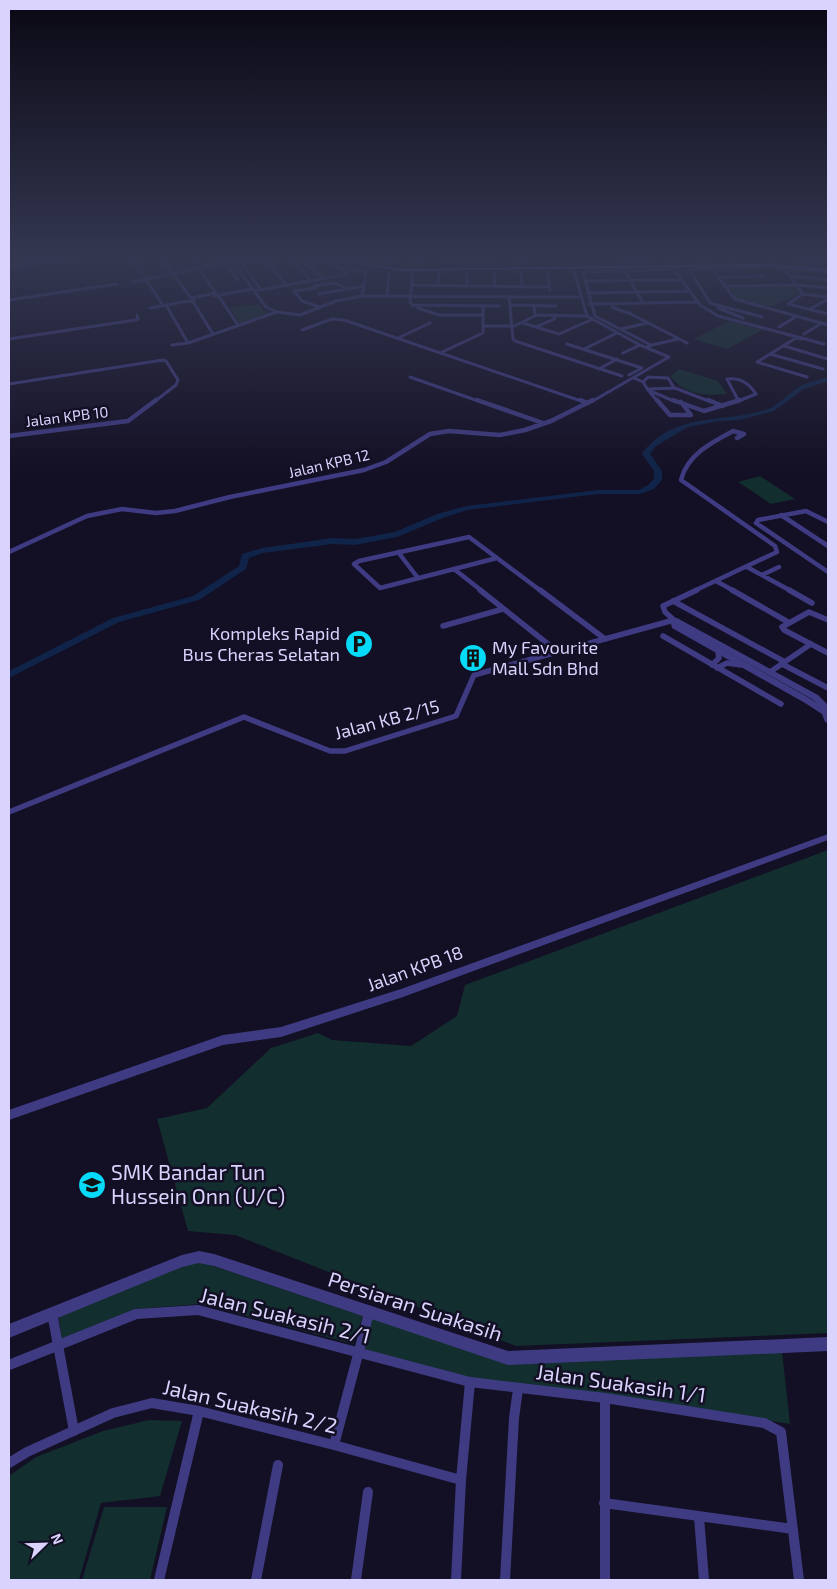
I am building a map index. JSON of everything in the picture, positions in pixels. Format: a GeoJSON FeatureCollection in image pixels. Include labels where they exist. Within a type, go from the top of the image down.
{"type":"FeatureCollection","features":[{"type":"Feature","properties":{"kind":"street"},"geometry":{"type":"LineString","coordinates":[[9,339],[68,330]]}},
{"type":"Feature","properties":{"kind":"street"},"geometry":{"type":"LineString","coordinates":[[180,330],[188,343]]}},
{"type":"Feature","properties":{"kind":"street"},"geometry":{"type":"LineString","coordinates":[[211,330],[213,334]]}},
{"type":"Feature","properties":{"kind":"street"},"geometry":{"type":"LineString","coordinates":[[172,345],[188,343],[224,330]]}},
{"type":"Feature","properties":{"kind":"street"},"geometry":{"type":"LineString","coordinates":[[374,330],[588,403]]}},
{"type":"Feature","properties":{"kind":"street"},"geometry":{"type":"LineString","coordinates":[[398,338],[415,330]]}},
{"type":"Feature","properties":{"kind":"street"},"geometry":{"type":"LineString","coordinates":[[442,352],[483,333],[483,330]]}},
{"type":"Feature","properties":{"kind":"street"},"geometry":{"type":"LineString","coordinates":[[512,330],[513,339],[622,376]]}},
{"type":"Feature","properties":{"kind":"street"},"geometry":{"type":"LineString","coordinates":[[546,330],[559,334],[568,330]]}},
{"type":"Feature","properties":{"kind":"street"},"geometry":{"type":"LineString","coordinates":[[614,330],[642,346],[667,356]]}},
{"type":"Feature","properties":{"kind":"street"},"geometry":{"type":"LineString","coordinates":[[623,330],[651,345]]}},
{"type":"Feature","properties":{"kind":"street"},"geometry":{"type":"LineString","coordinates":[[661,330],[687,343]]}},
{"type":"Feature","properties":{"kind":"street"},"geometry":{"type":"LineString","coordinates":[[775,330],[826,343]]}},
{"type":"Feature","properties":{"kind":"street"},"geometry":{"type":"LineString","coordinates":[[790,330],[826,343],[828,347]]}},
{"type":"Feature","properties":{"kind":"street"},"geometry":{"type":"LineString","coordinates":[[804,334],[810,330]]}},
{"type":"Feature","properties":{"kind":"street"},"geometry":{"type":"LineString","coordinates":[[584,349],[617,332]]}},
{"type":"Feature","properties":{"kind":"street"},"geometry":{"type":"LineString","coordinates":[[807,377],[756,362],[796,338],[826,343]]}},
{"type":"Feature","properties":{"kind":"street"},"geometry":{"type":"LineString","coordinates":[[622,353],[642,346],[678,339]]}},
{"type":"Feature","properties":{"kind":"street"},"geometry":{"type":"LineString","coordinates":[[567,344],[642,368],[629,375]]}},
{"type":"Feature","properties":{"kind":"street"},"geometry":{"type":"LineString","coordinates":[[784,346],[828,359]]}},
{"type":"Feature","properties":{"kind":"street"},"geometry":{"type":"LineString","coordinates":[[770,354],[823,370]]}},
{"type":"Feature","properties":{"kind":"street"},"geometry":{"type":"LineString","coordinates":[[654,362],[667,356]]}},
{"type":"Feature","properties":{"kind":"street","name":"Jalan KPB 12"},"geometry":{"type":"LineString","coordinates":[[9,552],[87,516],[122,510],[156,513],[189,509],[230,497],[369,469],[386,462],[430,434],[449,431],[500,436],[525,430],[588,403],[634,378],[667,356]]}},
{"type":"Feature","properties":{"kind":"street"},"geometry":{"type":"LineString","coordinates":[[600,369],[617,359]]}},
{"type":"Feature","properties":{"kind":"street","name":"Jalan KPB 10"},"geometry":{"type":"LineString","coordinates":[[9,384],[165,360],[177,383],[128,421],[9,436]]}},
{"type":"Feature","properties":{"kind":"street"},"geometry":{"type":"LineString","coordinates":[[410,377],[543,423]]}},
{"type":"Feature","properties":{"kind":"street"},"geometry":{"type":"LineString","coordinates":[[634,378],[645,381],[670,415],[691,415],[722,406],[756,394],[750,384],[734,378],[727,379],[738,400]]}},
{"type":"Feature","properties":{"kind":"street"},"geometry":{"type":"LineString","coordinates":[[645,381],[648,378],[668,378],[673,386]]}},
{"type":"Feature","properties":{"kind":"street"},"geometry":{"type":"LineString","coordinates":[[649,388],[706,411]]}},
{"type":"Feature","properties":{"kind":"street"},"geometry":{"type":"LineString","coordinates":[[649,388],[675,388],[722,406]]}},
{"type":"Feature","properties":{"kind":"street"},"geometry":{"type":"LineString","coordinates":[[680,402],[691,415]]}},
{"type":"Feature","properties":{"kind":"street"},"geometry":{"type":"LineString","coordinates":[[738,438],[744,434],[734,431],[712,441],[693,458],[686,467],[681,480],[778,550],[749,568],[673,601],[663,606],[663,608],[674,620],[815,697],[823,704],[826,716]]}},
{"type":"Feature","properties":{"kind":"street"},"geometry":{"type":"LineString","coordinates":[[828,522],[813,513],[801,511],[758,520],[757,525],[828,572]]}},
{"type":"Feature","properties":{"kind":"street"},"geometry":{"type":"LineString","coordinates":[[781,515],[828,546]]}},
{"type":"Feature","properties":{"kind":"street"},"geometry":{"type":"LineString","coordinates":[[497,558],[380,588],[354,564],[354,562],[469,537],[497,558],[605,639]]}},
{"type":"Feature","properties":{"kind":"street"},"geometry":{"type":"LineString","coordinates":[[398,552],[418,578]]}},
{"type":"Feature","properties":{"kind":"street"},"geometry":{"type":"LineString","coordinates":[[762,575],[779,567]]}},
{"type":"Feature","properties":{"kind":"street"},"geometry":{"type":"LineString","coordinates":[[749,568],[812,603]]}},
{"type":"Feature","properties":{"kind":"street"},"geometry":{"type":"LineString","coordinates":[[454,569],[558,652]]}},
{"type":"Feature","properties":{"kind":"street"},"geometry":{"type":"LineString","coordinates":[[719,582],[788,622]]}},
{"type":"Feature","properties":{"kind":"street"},"geometry":{"type":"LineString","coordinates":[[673,601],[828,688]]}},
{"type":"Feature","properties":{"kind":"street"},"geometry":{"type":"LineString","coordinates":[[444,626],[503,609]]}},
{"type":"Feature","properties":{"kind":"street"},"geometry":{"type":"LineString","coordinates":[[828,620],[812,612],[803,614],[782,627],[784,630],[828,653]]}},
{"type":"Feature","properties":{"kind":"street"},"geometry":{"type":"LineString","coordinates":[[674,620],[675,626],[741,665],[808,701],[826,716]]}},
{"type":"Feature","properties":{"kind":"street","name":"Jalan KB 2/15"},"geometry":{"type":"LineString","coordinates":[[9,812],[244,718],[330,751],[345,751],[456,716],[474,675],[674,620]]}},
{"type":"Feature","properties":{"kind":"street"},"geometry":{"type":"LineString","coordinates":[[662,636],[780,704]]}},
{"type":"Feature","properties":{"kind":"street"},"geometry":{"type":"LineString","coordinates":[[770,672],[811,644]]}},
{"type":"Feature","properties":{"kind":"street"},"geometry":{"type":"LineString","coordinates":[[714,667],[719,658],[718,652]]}},
{"type":"Feature","properties":{"kind":"street"},"geometry":{"type":"LineString","coordinates":[[714,667],[726,663],[741,665]]}},
{"type":"Feature","properties":{"kind":"street","name":"Jalan KPB 18"},"geometry":{"type":"LineString","coordinates":[[9,1115],[223,1040],[281,1032],[403,993],[828,837]]}},
{"type":"Feature","properties":{"kind":"street","name":"Persiaran Suakasih"},"geometry":{"type":"LineString","coordinates":[[9,1331],[182,1261],[199,1257],[214,1260],[508,1358],[828,1344]]}},
{"type":"Feature","properties":{"kind":"street","name":"Jalan Suakasih 2/1"},"geometry":{"type":"LineString","coordinates":[[9,1365],[136,1314],[198,1310],[470,1382],[518,1389]]}},
{"type":"Feature","properties":{"kind":"street"},"geometry":{"type":"LineString","coordinates":[[52,1312],[74,1430]]}},
{"type":"Feature","properties":{"kind":"street"},"geometry":{"type":"LineString","coordinates":[[334,1445],[369,1313]]}},
{"type":"Feature","properties":{"kind":"street"},"geometry":{"type":"LineString","coordinates":[[456,1580],[461,1480],[470,1382]]}},
{"type":"Feature","properties":{"kind":"street","name":"Jalan Suakasih 1/1"},"geometry":{"type":"LineString","coordinates":[[505,1580],[514,1418],[518,1389],[605,1398],[764,1424],[781,1432],[793,1529]]}},
{"type":"Feature","properties":{"kind":"street"},"geometry":{"type":"LineString","coordinates":[[605,1398],[605,1580]]}},
{"type":"Feature","properties":{"kind":"street","name":"Jalan Suakasih 2/2"},"geometry":{"type":"LineString","coordinates":[[9,1463],[27,1452],[113,1413],[152,1403],[199,1411],[334,1445],[461,1480]]}},
{"type":"Feature","properties":{"kind":"street"},"geometry":{"type":"LineString","coordinates":[[159,1580],[199,1411]]}},
{"type":"Feature","properties":{"kind":"street"},"geometry":{"type":"LineString","coordinates":[[256,1580],[278,1466]]}},
{"type":"Feature","properties":{"kind":"street"},"geometry":{"type":"LineString","coordinates":[[356,1580],[368,1492]]}},
{"type":"Feature","properties":{"kind":"street"},"geometry":{"type":"LineString","coordinates":[[604,1503],[793,1529],[799,1580]]}},
{"type":"Feature","properties":{"kind":"street"},"geometry":{"type":"LineString","coordinates":[[699,1517],[704,1580]]}},
{"type":"Feature","properties":{"kind":"green space"},"geometry":{"type":"Polygon","coordinates":[[[711,330],[762,330],[727,349],[694,339],[711,330]]]}},
{"type":"Feature","properties":{"kind":"green space"},"geometry":{"type":"Polygon","coordinates":[[[679,369],[718,381],[727,394],[711,395],[689,391],[670,376],[679,369]]]}},
{"type":"Feature","properties":{"kind":"green space"},"geometry":{"type":"Polygon","coordinates":[[[760,476],[795,499],[771,504],[738,482],[760,476]]]}},
{"type":"Feature","properties":{"kind":"green space"},"geometry":{"type":"Polygon","coordinates":[[[828,850],[828,1333],[516,1346],[235,1235],[188,1231],[157,1119],[207,1108],[271,1048],[318,1033],[332,1040],[411,1046],[457,1016],[465,985],[828,850]]]}},
{"type":"Feature","properties":{"kind":"green space"},"geometry":{"type":"Polygon","coordinates":[[[198,1261],[363,1316],[353,1344],[200,1304],[136,1309],[62,1339],[58,1315],[182,1265],[198,1261]]]}},
{"type":"Feature","properties":{"kind":"green space"},"geometry":{"type":"Polygon","coordinates":[[[372,1318],[507,1361],[782,1351],[790,1424],[605,1394],[472,1379],[363,1349],[372,1318]]]}},
{"type":"Feature","properties":{"kind":"green space"},"geometry":{"type":"Polygon","coordinates":[[[149,1420],[182,1421],[160,1496],[101,1503],[79,1580],[9,1580],[9,1476],[36,1457],[103,1431],[149,1420]]]}},
{"type":"Feature","properties":{"kind":"green space"},"geometry":{"type":"Polygon","coordinates":[[[104,1507],[167,1507],[150,1580],[82,1580],[104,1507]]]}},
{"type":"Feature","properties":{"kind":"waterway"},"geometry":{"type":"LineString","coordinates":[[9,675],[116,620],[196,598],[243,567],[245,556],[262,551],[333,541],[355,542],[397,534],[440,516],[466,508],[598,492],[640,492],[651,487],[658,480],[658,471],[646,454],[653,444],[686,425],[719,419],[739,418],[772,410],[802,388],[828,379]]}},
{"type":"Feature","properties":{"kind":"place","name":"Kompleks Rapid Bus Cheras Selatan"},"geometry":{"type":"Point","coordinates":[359,644]}},
{"type":"Feature","properties":{"kind":"place","name":"My Favourite Mall Sdn Bhd"},"geometry":{"type":"Point","coordinates":[473,658]}},
{"type":"Feature","properties":{"kind":"place","name":"SMK Bandar Tun Hussein Onn (U/C)"},"geometry":{"type":"Point","coordinates":[92,1185]}}]}
